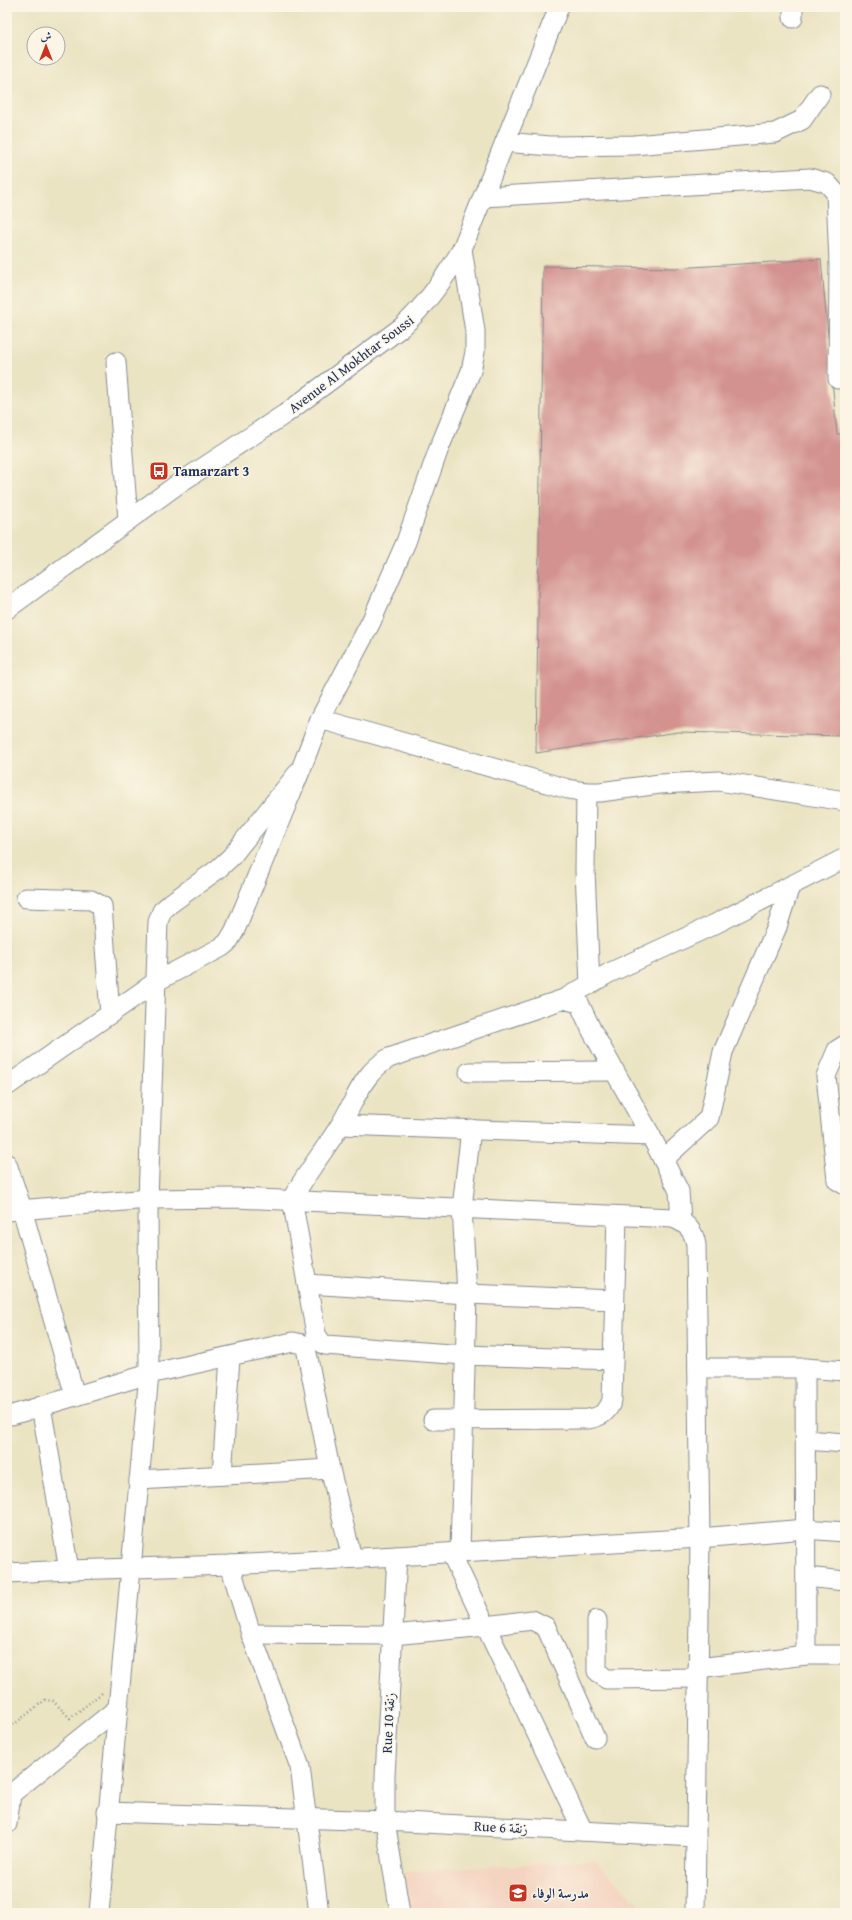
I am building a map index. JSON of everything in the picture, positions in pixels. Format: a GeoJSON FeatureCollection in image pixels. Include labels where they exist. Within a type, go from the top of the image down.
{"type":"FeatureCollection","features":[{"type":"Feature","properties":{"kind":"street","name":"Avenue Al Mokhtar Soussi"},"geometry":{"type":"LineString","coordinates":[[7,609],[178,484],[285,414],[415,316],[443,281],[462,250],[558,7]]}},
{"type":"Feature","properties":{"kind":"street"},"geometry":{"type":"LineString","coordinates":[[505,142],[550,146],[634,145],[775,133],[802,120],[820,94]]}},
{"type":"Feature","properties":{"kind":"street"},"geometry":{"type":"LineString","coordinates":[[484,197],[810,178],[827,183],[836,193],[842,262],[838,379]]}},
{"type":"Feature","properties":{"kind":"street"},"geometry":{"type":"LineString","coordinates":[[7,1086],[157,981],[214,952],[228,942],[235,930],[302,769],[320,719],[371,622],[406,542],[438,451],[471,371],[475,352],[475,331],[462,250]]}},
{"type":"Feature","properties":{"kind":"street"},"geometry":{"type":"LineString","coordinates":[[116,362],[128,520]]}},
{"type":"Feature","properties":{"kind":"street"},"geometry":{"type":"LineString","coordinates":[[320,719],[568,789],[586,792],[660,784],[719,781],[845,800]]}},
{"type":"Feature","properties":{"kind":"street"},"geometry":{"type":"LineString","coordinates":[[99,1913],[148,1374],[148,1199],[158,922],[162,911],[218,870],[231,857],[302,769]]}},
{"type":"Feature","properties":{"kind":"street"},"geometry":{"type":"LineString","coordinates":[[586,792],[585,870],[590,985]]}},
{"type":"Feature","properties":{"kind":"street"},"geometry":{"type":"LineString","coordinates":[[613,1360],[465,1355],[325,1345],[316,1334],[292,1199],[300,1183],[341,1125],[367,1076],[376,1066],[388,1058],[564,999],[609,973],[714,925],[845,858]]}},
{"type":"Feature","properties":{"kind":"street"},"geometry":{"type":"LineString","coordinates":[[663,1160],[709,1118],[723,1052],[777,927],[790,886]]}},
{"type":"Feature","properties":{"kind":"street"},"geometry":{"type":"LineString","coordinates":[[26,898],[91,900],[102,906],[110,1014]]}},
{"type":"Feature","properties":{"kind":"street"},"geometry":{"type":"LineString","coordinates":[[564,999],[579,1004],[592,1031],[651,1136],[679,1191],[680,1221]]}},
{"type":"Feature","properties":{"kind":"street"},"geometry":{"type":"LineString","coordinates":[[845,1044],[837,1050],[826,1076],[837,1099],[840,1152],[837,1180],[845,1185]]}},
{"type":"Feature","properties":{"kind":"street"},"geometry":{"type":"LineString","coordinates":[[469,1072],[614,1071]]}},
{"type":"Feature","properties":{"kind":"street"},"geometry":{"type":"LineString","coordinates":[[341,1125],[651,1136]]}},
{"type":"Feature","properties":{"kind":"street"},"geometry":{"type":"LineString","coordinates":[[471,1129],[462,1208],[467,1294],[463,1420],[456,1553],[486,1626],[583,1831]]}},
{"type":"Feature","properties":{"kind":"street"},"geometry":{"type":"LineString","coordinates":[[7,1164],[14,1210],[75,1396]]}},
{"type":"Feature","properties":{"kind":"street"},"geometry":{"type":"LineString","coordinates":[[14,1210],[148,1199],[292,1199],[673,1218],[680,1221],[692,1231],[696,1245],[700,1538],[695,1913]]}},
{"type":"Feature","properties":{"kind":"street"},"geometry":{"type":"LineString","coordinates":[[433,1420],[588,1419],[602,1415],[610,1406],[612,1400],[617,1216]]}},
{"type":"Feature","properties":{"kind":"street"},"geometry":{"type":"LineString","coordinates":[[307,1284],[467,1294],[614,1300]]}},
{"type":"Feature","properties":{"kind":"street"},"geometry":{"type":"LineString","coordinates":[[12,1415],[148,1374],[293,1342],[302,1344],[306,1348],[330,1469],[352,1558]]}},
{"type":"Feature","properties":{"kind":"street"},"geometry":{"type":"LineString","coordinates":[[222,1475],[230,1357]]}},
{"type":"Feature","properties":{"kind":"street"},"geometry":{"type":"LineString","coordinates":[[698,1368],[805,1368],[845,1371]]}},
{"type":"Feature","properties":{"kind":"street"},"geometry":{"type":"LineString","coordinates":[[805,1368],[806,1655]]}},
{"type":"Feature","properties":{"kind":"street"},"geometry":{"type":"LineString","coordinates":[[41,1406],[69,1570]]}},
{"type":"Feature","properties":{"kind":"street"},"geometry":{"type":"LineString","coordinates":[[806,1440],[845,1443]]}},
{"type":"Feature","properties":{"kind":"street"},"geometry":{"type":"LineString","coordinates":[[139,1480],[330,1469]]}},
{"type":"Feature","properties":{"kind":"street"},"geometry":{"type":"LineString","coordinates":[[7,1573],[131,1567],[230,1565],[456,1553],[700,1538],[805,1529],[845,1532]]}},
{"type":"Feature","properties":{"kind":"street","name":"Rue 10 زنقة"},"geometry":{"type":"LineString","coordinates":[[397,1556],[385,1776],[385,1822],[400,1913]]}},
{"type":"Feature","properties":{"kind":"street"},"geometry":{"type":"LineString","coordinates":[[230,1565],[251,1634],[300,1767],[305,1819],[319,1913]]}},
{"type":"Feature","properties":{"kind":"street"},"geometry":{"type":"LineString","coordinates":[[806,1578],[845,1581]]}},
{"type":"Feature","properties":{"kind":"street"},"geometry":{"type":"LineString","coordinates":[[251,1634],[393,1635],[532,1620],[546,1627],[596,1738]]}},
{"type":"Feature","properties":{"kind":"street"},"geometry":{"type":"LineString","coordinates":[[597,1620],[597,1671],[606,1679],[698,1673],[806,1655],[845,1655]]}},
{"type":"Feature","properties":{"kind":"street"},"geometry":{"type":"LineString","coordinates":[[7,1824],[9,1795],[118,1708]]}},
{"type":"Feature","properties":{"kind":"street","name":"Rue 6 زنقة"},"geometry":{"type":"LineString","coordinates":[[107,1812],[385,1822],[696,1837]]}},
{"type":"Feature","properties":{"kind":"path"},"geometry":{"type":"LineString","coordinates":[[7,1730],[45,1700],[53,1701],[68,1717],[72,1717],[120,1678]]}},
{"type":"Feature","properties":{"kind":"shaded area","name":"مدرسة الوفاء"},"geometry":{"type":"Polygon","coordinates":[[[594,1860],[648,1913],[412,1913],[404,1872],[594,1860]]]}},
{"type":"Feature","properties":{"kind":"building"},"geometry":{"type":"Polygon","coordinates":[[[821,259],[837,434],[845,434],[845,746],[842,736],[678,732],[536,753],[543,266],[676,268],[821,259]]]}},
{"type":"Feature","properties":{"kind":"place","name":"Tamarzart 3"},"geometry":{"type":"Point","coordinates":[159,471]}},
{"type":"Feature","properties":{"kind":"place","name":"مدرسة الوفاء"},"geometry":{"type":"Point","coordinates":[518,1893]}}]}
